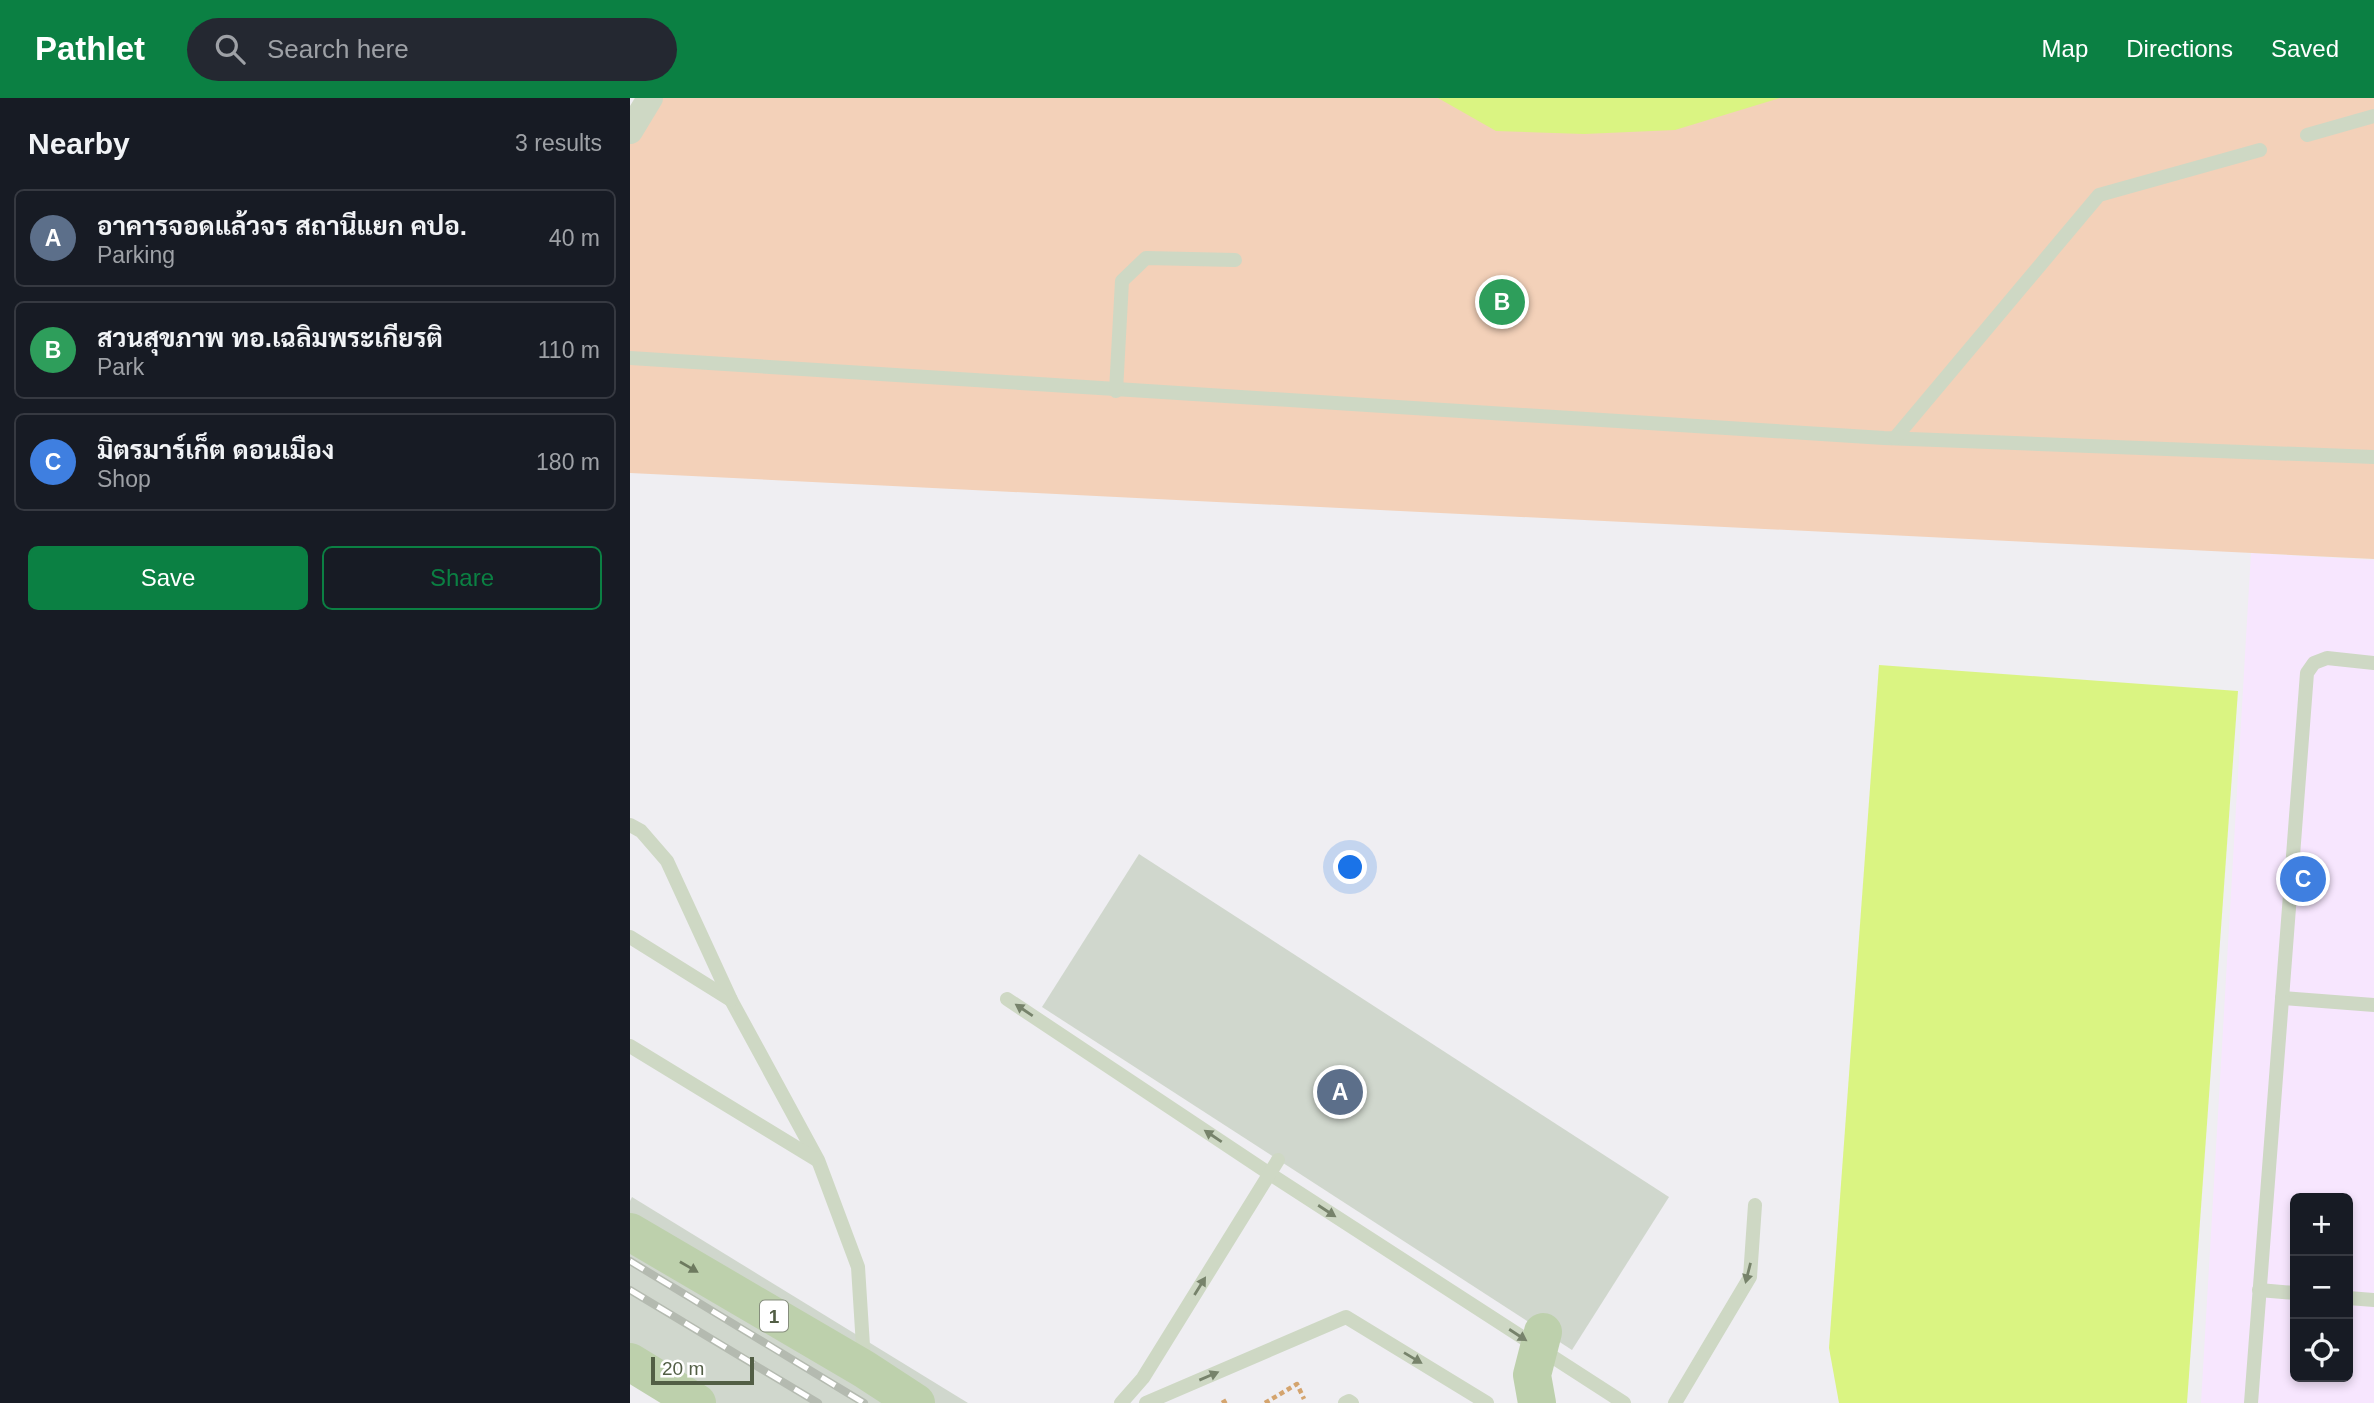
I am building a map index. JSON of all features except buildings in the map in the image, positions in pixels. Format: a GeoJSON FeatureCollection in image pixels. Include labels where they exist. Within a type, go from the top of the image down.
{"type":"FeatureCollection","features":[{"type":"Feature","properties":{"kind":"main road","name":"1"},"geometry":{"type":"LineString","coordinates":[[630,1232],[864,1369],[916,1403]]}},
{"type":"Feature","properties":{"kind":"main road"},"geometry":{"type":"LineString","coordinates":[[1536,1403],[1532,1376],[1544,1332]]}},
{"type":"Feature","properties":{"kind":"main road"},"geometry":{"type":"LineString","coordinates":[[630,1362],[697,1403]]}},
{"type":"Feature","properties":{"kind":"street"},"geometry":{"type":"LineString","coordinates":[[630,131],[650,98]]}},
{"type":"Feature","properties":{"kind":"lane"},"geometry":{"type":"LineString","coordinates":[[2307,135],[2374,116]]}},
{"type":"Feature","properties":{"kind":"lane"},"geometry":{"type":"LineString","coordinates":[[1895,438],[2099,195],[2260,150]]}},
{"type":"Feature","properties":{"kind":"lane"},"geometry":{"type":"LineString","coordinates":[[1116,391],[1122,281],[1146,258],[1235,260]]}},
{"type":"Feature","properties":{"kind":"lane"},"geometry":{"type":"LineString","coordinates":[[630,358],[1116,391],[1895,438],[2374,457]]}},
{"type":"Feature","properties":{"kind":"lane"},"geometry":{"type":"LineString","coordinates":[[2251,1403],[2307,673],[2314,663],[2327,658],[2374,663]]}},
{"type":"Feature","properties":{"kind":"lane"},"geometry":{"type":"LineString","coordinates":[[630,825],[640,831],[667,861],[731,1000],[818,1160],[858,1267],[864,1369]]}},
{"type":"Feature","properties":{"kind":"lane"},"geometry":{"type":"LineString","coordinates":[[630,937],[731,1000]]}},
{"type":"Feature","properties":{"kind":"lane"},"geometry":{"type":"LineString","coordinates":[[2282,998],[2374,1005]]}},
{"type":"Feature","properties":{"kind":"lane"},"geometry":{"type":"LineString","coordinates":[[1007,999],[1270,1174],[1624,1403]]}},
{"type":"Feature","properties":{"kind":"lane"},"geometry":{"type":"LineString","coordinates":[[630,1046],[818,1160]]}},
{"type":"Feature","properties":{"kind":"lane"},"geometry":{"type":"LineString","coordinates":[[1121,1403],[1143,1378],[1278,1160]]}},
{"type":"Feature","properties":{"kind":"lane"},"geometry":{"type":"LineString","coordinates":[[1675,1403],[1750,1277],[1755,1205]]}},
{"type":"Feature","properties":{"kind":"lane"},"geometry":{"type":"LineString","coordinates":[[2259,1290],[2290,1293]]}},
{"type":"Feature","properties":{"kind":"lane"},"geometry":{"type":"LineString","coordinates":[[2353,1298],[2374,1300]]}},
{"type":"Feature","properties":{"kind":"lane"},"geometry":{"type":"LineString","coordinates":[[1146,1403],[1346,1318],[1488,1403]]}},
{"type":"Feature","properties":{"kind":"lane"},"geometry":{"type":"LineString","coordinates":[[1345,1403],[1352,1403]]}},
{"type":"Feature","properties":{"kind":"path"},"geometry":{"type":"LineString","coordinates":[[1265,1403],[1297,1384],[1303,1402]]}},
{"type":"Feature","properties":{"kind":"path"},"geometry":{"type":"LineString","coordinates":[[1222,1403],[1229,1399]]}},
{"type":"Feature","properties":{"kind":"shaded area"},"geometry":{"type":"Polygon","coordinates":[[[650,98],[2374,98],[2374,559],[630,473],[630,131],[650,98]]]}},
{"type":"Feature","properties":{"kind":"shaded area"},"geometry":{"type":"Polygon","coordinates":[[[1438,98],[1780,98],[1675,130],[1584,134],[1496,131],[1438,98]]]}},
{"type":"Feature","properties":{"kind":"shaded area"},"geometry":{"type":"Polygon","coordinates":[[[2251,553],[2374,560],[2374,1403],[2201,1403],[2251,553]]]}},
{"type":"Feature","properties":{"kind":"shaded area"},"geometry":{"type":"Polygon","coordinates":[[[1879,665],[2238,691],[2187,1403],[1839,1403],[1829,1348],[1879,665]]]}},
{"type":"Feature","properties":{"kind":"railway"},"geometry":{"type":"LineString","coordinates":[[630,1261],[864,1403]]}},
{"type":"Feature","properties":{"kind":"railway"},"geometry":{"type":"LineString","coordinates":[[630,1290],[818,1403]]}},
{"type":"Feature","properties":{"kind":"place","name":"สวนสุขภาพ ทอ.เฉลิมพระเกียรติ"},"geometry":{"type":"Point","coordinates":[1502,302]}},
{"type":"Feature","properties":{"kind":"place","name":"มิตรมาร์เก็ต ดอนเมือง"},"geometry":{"type":"Point","coordinates":[2303,879]}},
{"type":"Feature","properties":{"kind":"place","name":"อาคารจอดแล้วจร สถานีแยก คปอ."},"geometry":{"type":"Point","coordinates":[1340,1092]}}]}
